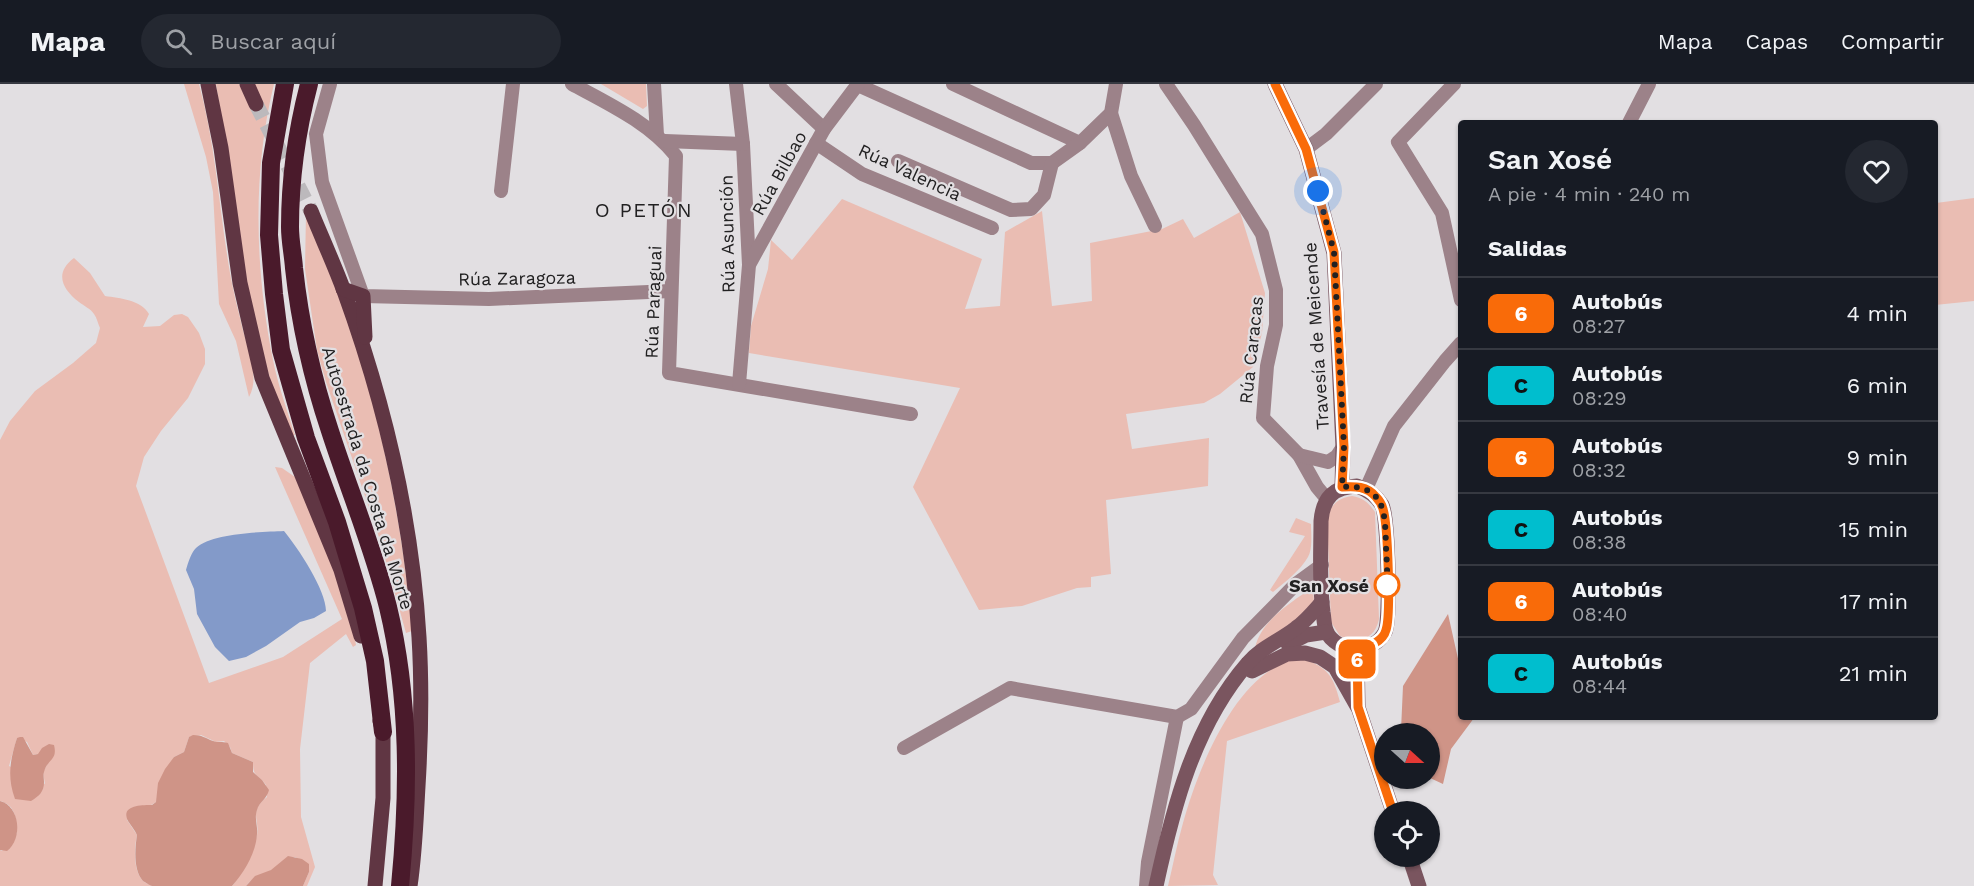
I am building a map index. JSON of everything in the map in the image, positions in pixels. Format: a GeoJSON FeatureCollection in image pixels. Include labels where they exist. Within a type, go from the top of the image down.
{"type":"FeatureCollection","features":[{"type":"Feature","properties":{"kind":"highway"},"geometry":{"type":"LineString","coordinates":[[285,84],[271,163],[269,235],[281,350],[306,438],[337,522],[363,608],[375,661],[382,732]]}},
{"type":"Feature","properties":{"kind":"highway","name":"Autoestrada da Costa da Morte"},"geometry":{"type":"LineString","coordinates":[[309,84],[294,163],[290,228],[296,286],[304,342],[387,606],[399,658],[404,708],[405,772],[404,845],[399,886]]}},
{"type":"Feature","properties":{"kind":"main road"},"geometry":{"type":"LineString","coordinates":[[208,84],[221,148],[240,283],[254,348],[266,387],[341,570],[367,660],[382,732],[382,798],[375,886]]}},
{"type":"Feature","properties":{"kind":"main road"},"geometry":{"type":"LineString","coordinates":[[246,84],[256,104]]}},
{"type":"Feature","properties":{"kind":"main road","name":"Travesía de Meicende"},"geometry":{"type":"LineString","coordinates":[[1275,84],[1306,149],[1334,252],[1344,447],[1342,487]]}},
{"type":"Feature","properties":{"kind":"main road"},"geometry":{"type":"LineString","coordinates":[[311,211],[344,289],[367,358],[399,490],[409,550],[419,636],[420,742],[414,864],[410,886]]}},
{"type":"Feature","properties":{"kind":"main road"},"geometry":{"type":"LineString","coordinates":[[344,289],[363,296],[367,358]]}},
{"type":"Feature","properties":{"kind":"main road"},"geometry":{"type":"LineString","coordinates":[[1357,486],[1366,489],[1375,495],[1383,507],[1386,525],[1388,611],[1386,630],[1381,639],[1357,650],[1338,644],[1326,632],[1322,602],[1321,520],[1322,508],[1327,499],[1342,487],[1357,486]]}},
{"type":"Feature","properties":{"kind":"main road"},"geometry":{"type":"LineString","coordinates":[[1156,886],[1174,808],[1189,765],[1210,718],[1249,661],[1297,628],[1322,602]]}},
{"type":"Feature","properties":{"kind":"main road"},"geometry":{"type":"LineString","coordinates":[[1227,692],[1270,653],[1306,635],[1326,632]]}},
{"type":"Feature","properties":{"kind":"main road"},"geometry":{"type":"LineString","coordinates":[[1357,650],[1358,707]]}},
{"type":"Feature","properties":{"kind":"main road"},"geometry":{"type":"LineString","coordinates":[[1252,671],[1287,654],[1305,652],[1320,657],[1335,667],[1358,707],[1389,801]]}},
{"type":"Feature","properties":{"kind":"main road"},"geometry":{"type":"LineString","coordinates":[[1413,867],[1419,886]]}},
{"type":"Feature","properties":{"kind":"street"},"geometry":{"type":"LineString","coordinates":[[330,84],[316,134],[322,182],[363,296]]}},
{"type":"Feature","properties":{"kind":"street"},"geometry":{"type":"LineString","coordinates":[[501,191],[513,84]]}},
{"type":"Feature","properties":{"kind":"street"},"geometry":{"type":"LineString","coordinates":[[572,84],[632,117],[661,138],[743,144]]}},
{"type":"Feature","properties":{"kind":"street"},"geometry":{"type":"LineString","coordinates":[[654,84],[661,138]]}},
{"type":"Feature","properties":{"kind":"street","name":"Rúa Asunción"},"geometry":{"type":"LineString","coordinates":[[736,84],[743,144],[749,265],[738,384]]}},
{"type":"Feature","properties":{"kind":"street"},"geometry":{"type":"LineString","coordinates":[[776,84],[824,129]]}},
{"type":"Feature","properties":{"kind":"street"},"geometry":{"type":"LineString","coordinates":[[953,84],[1080,143]]}},
{"type":"Feature","properties":{"kind":"street"},"geometry":{"type":"LineString","coordinates":[[1116,84],[1111,113],[1131,176],[1155,226]]}},
{"type":"Feature","properties":{"kind":"street","name":"Rúa Caracas"},"geometry":{"type":"LineString","coordinates":[[1166,84],[1262,234],[1276,290],[1276,324],[1268,366],[1263,418],[1299,455],[1317,487],[1327,499]]}},
{"type":"Feature","properties":{"kind":"street"},"geometry":{"type":"LineString","coordinates":[[1306,149],[1326,134],[1376,84]]}},
{"type":"Feature","properties":{"kind":"street"},"geometry":{"type":"LineString","coordinates":[[1454,84],[1398,142],[1442,213],[1458,286]]}},
{"type":"Feature","properties":{"kind":"street"},"geometry":{"type":"LineString","coordinates":[[1631,120],[1649,84]]}},
{"type":"Feature","properties":{"kind":"street"},"geometry":{"type":"LineString","coordinates":[[858,85],[1031,163],[1052,163],[1080,143],[1111,113]]}},
{"type":"Feature","properties":{"kind":"street","name":"Rúa Bilbao"},"geometry":{"type":"LineString","coordinates":[[749,265],[824,129],[858,85]]}},
{"type":"Feature","properties":{"kind":"street","name":"Rúa Paraguai"},"geometry":{"type":"LineString","coordinates":[[661,138],[676,156],[669,373],[911,414]]}},
{"type":"Feature","properties":{"kind":"street","name":"Rúa Valencia"},"geometry":{"type":"LineString","coordinates":[[816,143],[862,174],[992,228]]}},
{"type":"Feature","properties":{"kind":"street"},"geometry":{"type":"LineString","coordinates":[[898,161],[1011,210],[1031,209],[1044,195],[1052,163]]}},
{"type":"Feature","properties":{"kind":"street","name":"Rúa Zaragoza"},"geometry":{"type":"LineString","coordinates":[[363,296],[489,299],[671,291]]}},
{"type":"Feature","properties":{"kind":"street"},"geometry":{"type":"LineString","coordinates":[[1366,489],[1394,426],[1458,346]]}},
{"type":"Feature","properties":{"kind":"street"},"geometry":{"type":"LineString","coordinates":[[1299,455],[1328,462],[1344,447]]}},
{"type":"Feature","properties":{"kind":"street"},"geometry":{"type":"LineString","coordinates":[[904,748],[1010,688],[1177,717],[1191,709],[1243,638],[1296,584],[1322,565]]}},
{"type":"Feature","properties":{"kind":"street"},"geometry":{"type":"LineString","coordinates":[[1146,886],[1148,862],[1177,717]]}},
{"type":"Feature","properties":{"kind":"shaded area"},"geometry":{"type":"Polygon","coordinates":[[[184,84],[199,84],[205,107],[230,273],[253,370],[254,379],[249,397],[236,341],[219,304],[213,192],[206,157],[184,84]]]}},
{"type":"Feature","properties":{"kind":"shaded area"},"geometry":{"type":"Polygon","coordinates":[[[216,84],[239,84],[250,107],[254,84],[274,84],[262,152],[258,222],[262,291],[267,326],[277,379],[295,435],[291,436],[273,390],[252,315],[216,84]]]}},
{"type":"Feature","properties":{"kind":"shaded area"},"geometry":{"type":"Polygon","coordinates":[[[601,84],[646,84],[647,106],[643,109],[601,84]]]}},
{"type":"Feature","properties":{"kind":"shaded area"},"geometry":{"type":"Polygon","coordinates":[[[1974,198],[1974,301],[1938,305],[1938,203],[1974,198]]]}},
{"type":"Feature","properties":{"kind":"shaded area"},"geometry":{"type":"Polygon","coordinates":[[[842,199],[982,259],[965,309],[1000,306],[1005,232],[1042,211],[1052,306],[1092,301],[1090,243],[1162,229],[1183,219],[1194,238],[1240,212],[1265,293],[1262,333],[1253,367],[1220,394],[1204,403],[1126,414],[1132,449],[1209,438],[1208,486],[1106,500],[1111,574],[1091,577],[1091,587],[1077,588],[1022,606],[979,610],[913,487],[960,388],[749,353],[751,326],[768,269],[771,240],[792,260],[842,199]]]}},
{"type":"Feature","properties":{"kind":"shaded area"},"geometry":{"type":"Polygon","coordinates":[[[306,213],[347,318],[378,422],[393,491],[409,596],[412,631],[406,633],[380,540],[317,350],[305,269],[306,213]]]}},
{"type":"Feature","properties":{"kind":"shaded area"},"geometry":{"type":"Polygon","coordinates":[[[74,258],[90,273],[105,296],[130,300],[145,309],[149,314],[143,327],[160,326],[174,315],[182,314],[188,317],[199,333],[205,349],[205,364],[188,398],[161,431],[144,457],[136,486],[209,683],[283,657],[342,619],[275,467],[282,468],[295,477],[318,527],[350,616],[356,645],[353,647],[346,634],[310,663],[300,749],[301,817],[315,867],[307,886],[303,886],[309,872],[308,864],[295,857],[283,861],[270,871],[254,878],[246,886],[232,886],[243,870],[257,835],[256,811],[267,797],[266,785],[255,773],[253,762],[232,753],[224,741],[216,742],[201,735],[189,737],[184,752],[174,757],[156,802],[127,820],[137,835],[135,852],[137,871],[143,881],[152,886],[0,886],[0,850],[2,851],[17,833],[12,809],[0,801],[0,440],[10,421],[35,391],[96,343],[100,328],[95,316],[68,292],[63,281],[62,275],[74,258]],[[17,738],[9,766],[45,784],[43,772],[48,763],[38,754],[33,755],[27,742],[17,738]]]}},
{"type":"Feature","properties":{"kind":"shaded area"},"geometry":{"type":"Polygon","coordinates":[[[1352,496],[1365,501],[1375,512],[1379,619],[1371,634],[1355,642],[1340,636],[1331,622],[1327,517],[1336,502],[1352,496]]]}},
{"type":"Feature","properties":{"kind":"shaded area"},"geometry":{"type":"Polygon","coordinates":[[[1296,518],[1311,524],[1310,553],[1297,572],[1273,592],[1270,590],[1305,536],[1289,532],[1296,518]]]}},
{"type":"Feature","properties":{"kind":"shaded area"},"geometry":{"type":"Polygon","coordinates":[[[1306,592],[1313,592],[1314,601],[1293,623],[1255,648],[1268,623],[1306,592]]]}},
{"type":"Feature","properties":{"kind":"shaded area"},"geometry":{"type":"Polygon","coordinates":[[[1448,614],[1458,659],[1458,720],[1473,720],[1451,749],[1443,784],[1440,783],[1440,723],[1401,723],[1403,686],[1448,614]]]}},
{"type":"Feature","properties":{"kind":"shaded area"},"geometry":{"type":"Polygon","coordinates":[[[1302,658],[1324,669],[1335,685],[1340,702],[1227,741],[1213,875],[1218,885],[1168,886],[1190,801],[1210,749],[1224,723],[1240,699],[1259,679],[1279,665],[1302,658]]]}},
{"type":"Feature","properties":{"kind":"shaded area"},"geometry":{"type":"Polygon","coordinates":[[[193,735],[215,742],[228,743],[232,753],[253,762],[253,772],[269,790],[257,810],[257,834],[254,848],[245,869],[232,886],[152,886],[143,881],[138,871],[135,852],[137,835],[128,821],[127,812],[133,807],[152,805],[156,802],[158,783],[165,769],[174,757],[184,752],[189,737],[193,735]]]}},
{"type":"Feature","properties":{"kind":"shaded area"},"geometry":{"type":"Polygon","coordinates":[[[23,737],[33,755],[38,754],[49,744],[54,745],[55,750],[55,754],[45,768],[42,791],[31,801],[15,799],[11,783],[10,768],[17,738],[23,737]]]}},
{"type":"Feature","properties":{"kind":"shaded area"},"geometry":{"type":"Polygon","coordinates":[[[0,801],[12,809],[17,823],[15,839],[7,851],[0,850],[0,801]]]}},
{"type":"Feature","properties":{"kind":"shaded area"},"geometry":{"type":"Polygon","coordinates":[[[288,856],[302,859],[309,864],[309,872],[303,886],[246,886],[255,876],[271,870],[288,856]]]}},
{"type":"Feature","properties":{"kind":"water"},"geometry":{"type":"Polygon","coordinates":[[[284,531],[316,581],[325,602],[326,611],[300,622],[246,657],[229,661],[215,647],[197,614],[194,589],[186,570],[190,558],[196,548],[213,539],[238,534],[284,531]]]}},
{"type":"Feature","properties":{"kind":"tunnel"},"geometry":{"type":"LineString","coordinates":[[256,104],[311,211]]}},
{"type":"Feature","properties":{"kind":"bus line","name":"6"},"geometry":{"type":"LineString","coordinates":[[1275,84],[1306,149],[1334,252],[1344,447],[1342,487],[1357,486],[1375,495],[1383,507],[1386,525],[1388,611],[1386,630],[1381,639],[1357,650],[1358,707],[1389,801]]}},
{"type":"Feature","properties":{"kind":"place","name":"San Xosé"},"geometry":{"type":"Point","coordinates":[1387,585]}},
{"type":"Feature","properties":{"kind":"district","name":"O PETÓN"},"geometry":{"type":"Point","coordinates":[644,210]}},
{"type":"Feature","properties":{"kind":"route"},"geometry":{"type":"LineString","coordinates":[[1318,191],[1334,252],[1344,447],[1342,487],[1357,486],[1366,489],[1375,495],[1383,507],[1386,525],[1388,590],[1387,585]]}}]}
